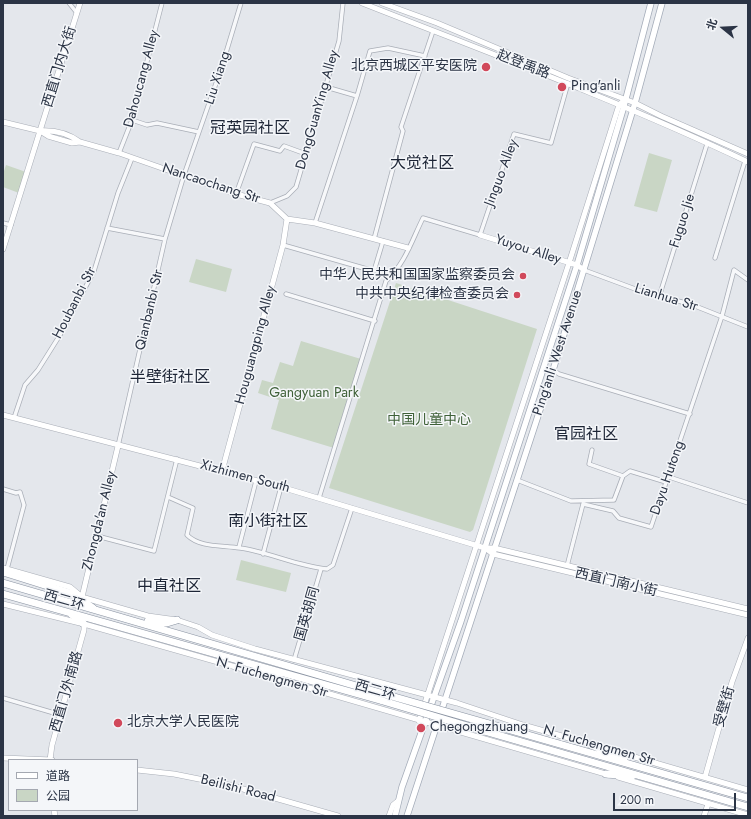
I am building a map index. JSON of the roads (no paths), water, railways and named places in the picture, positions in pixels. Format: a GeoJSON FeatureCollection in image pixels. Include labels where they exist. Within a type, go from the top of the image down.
{"type":"FeatureCollection","features":[{"type":"Feature","properties":{"kind":"highway"},"geometry":{"type":"LineString","coordinates":[[4,570],[73,594],[83,599],[98,611]]}},
{"type":"Feature","properties":{"kind":"highway","name":"西二环"},"geometry":{"type":"LineString","coordinates":[[3,583],[384,697],[484,731],[748,798]]}},
{"type":"Feature","properties":{"kind":"highway","name":"西二环"},"geometry":{"type":"LineString","coordinates":[[3,594],[236,659],[486,723],[651,774],[747,807]]}},
{"type":"Feature","properties":{"kind":"highway"},"geometry":{"type":"LineString","coordinates":[[68,612],[84,624]]}},
{"type":"Feature","properties":{"kind":"highway"},"geometry":{"type":"LineString","coordinates":[[131,621],[167,623],[177,620]]}},
{"type":"Feature","properties":{"kind":"highway"},"geometry":{"type":"LineString","coordinates":[[236,659],[280,679]]}},
{"type":"Feature","properties":{"kind":"highway"},"geometry":{"type":"LineString","coordinates":[[587,743],[651,774]]}},
{"type":"Feature","properties":{"kind":"highway"},"geometry":{"type":"LineString","coordinates":[[606,774],[651,774]]}},
{"type":"Feature","properties":{"kind":"main road","name":"Ping'anli West Avenue"},"geometry":{"type":"LineString","coordinates":[[395,816],[398,801],[422,722],[435,698],[577,265],[651,3]]}},
{"type":"Feature","properties":{"kind":"main road","name":"Ping'anli West Avenue"},"geometry":{"type":"LineString","coordinates":[[407,816],[553,370],[633,110],[662,3]]}},
{"type":"Feature","properties":{"kind":"street"},"geometry":{"type":"LineString","coordinates":[[69,3],[77,13]]}},
{"type":"Feature","properties":{"kind":"street","name":"西直门内大街"},"geometry":{"type":"LineString","coordinates":[[3,249],[12,225],[80,3]]}},
{"type":"Feature","properties":{"kind":"street","name":"Dahoucang Alley"},"geometry":{"type":"LineString","coordinates":[[119,153],[132,120],[162,3]]}},
{"type":"Feature","properties":{"kind":"street","name":"Liu Xiang"},"geometry":{"type":"LineString","coordinates":[[184,175],[222,66],[241,3]]}},
{"type":"Feature","properties":{"kind":"street","name":"DongGuanYing Alley"},"geometry":{"type":"LineString","coordinates":[[270,203],[287,196],[296,187],[339,41],[343,3]]}},
{"type":"Feature","properties":{"kind":"street","name":"赵登禹路"},"geometry":{"type":"LineString","coordinates":[[362,3],[568,82],[746,162]]}},
{"type":"Feature","properties":{"kind":"street"},"geometry":{"type":"LineString","coordinates":[[382,3],[437,23],[568,78],[635,103],[748,154]]}},
{"type":"Feature","properties":{"kind":"street"},"geometry":{"type":"LineString","coordinates":[[374,239],[403,131],[401,128],[433,31]]}},
{"type":"Feature","properties":{"kind":"street"},"geometry":{"type":"LineString","coordinates":[[316,223],[370,51],[388,48],[425,56]]}},
{"type":"Feature","properties":{"kind":"street","name":"Jinguo Alley"},"geometry":{"type":"LineString","coordinates":[[480,235],[514,134],[550,143],[568,82]]}},
{"type":"Feature","properties":{"kind":"street"},"geometry":{"type":"LineString","coordinates":[[326,87],[357,96]]}},
{"type":"Feature","properties":{"kind":"street"},"geometry":{"type":"LineString","coordinates":[[422,722],[428,696],[621,105]]}},
{"type":"Feature","properties":{"kind":"street"},"geometry":{"type":"LineString","coordinates":[[132,120],[147,125],[157,123],[199,132]]}},
{"type":"Feature","properties":{"kind":"street","name":"Nancaochang Str"},"geometry":{"type":"LineString","coordinates":[[3,122],[40,131],[48,136],[72,143],[80,142],[119,153],[236,194],[270,203],[287,219]]}},
{"type":"Feature","properties":{"kind":"street"},"geometry":{"type":"LineString","coordinates":[[236,194],[254,144],[280,151],[284,146],[306,154]]}},
{"type":"Feature","properties":{"kind":"street","name":"Fuguo Jie"},"geometry":{"type":"LineString","coordinates":[[659,297],[707,144]]}},
{"type":"Feature","properties":{"kind":"street","name":"Houbanbi Str"},"geometry":{"type":"LineString","coordinates":[[14,418],[25,384],[38,370],[60,335],[94,271],[118,193],[132,158]]}},
{"type":"Feature","properties":{"kind":"street"},"geometry":{"type":"LineString","coordinates":[[715,258],[746,162]]}},
{"type":"Feature","properties":{"kind":"street","name":"Qianbanbi Str"},"geometry":{"type":"LineString","coordinates":[[118,446],[165,239],[184,175]]}},
{"type":"Feature","properties":{"kind":"street"},"geometry":{"type":"LineString","coordinates":[[319,498],[375,321],[386,281],[400,266],[423,218],[480,235]]}},
{"type":"Feature","properties":{"kind":"street"},"geometry":{"type":"LineString","coordinates":[[287,219],[316,223],[408,248]]}},
{"type":"Feature","properties":{"kind":"street","name":"Houguangping Alley"},"geometry":{"type":"LineString","coordinates":[[222,471],[283,245],[287,219]]}},
{"type":"Feature","properties":{"kind":"street"},"geometry":{"type":"LineString","coordinates":[[3,222],[12,225]]}},
{"type":"Feature","properties":{"kind":"street"},"geometry":{"type":"LineString","coordinates":[[107,228],[165,239]]}},
{"type":"Feature","properties":{"kind":"street","name":"Yuyou Alley"},"geometry":{"type":"LineString","coordinates":[[480,235],[577,265]]}},
{"type":"Feature","properties":{"kind":"street"},"geometry":{"type":"LineString","coordinates":[[283,245],[374,271],[383,241]]}},
{"type":"Feature","properties":{"kind":"street"},"geometry":{"type":"LineString","coordinates":[[577,265],[584,270]]}},
{"type":"Feature","properties":{"kind":"street","name":"Lianhua Str"},"geometry":{"type":"LineString","coordinates":[[584,270],[659,297],[690,304],[748,327]]}},
{"type":"Feature","properties":{"kind":"street","name":"Dayu Hutong"},"geometry":{"type":"LineString","coordinates":[[566,568],[583,504],[613,511],[618,518],[651,527],[722,316],[734,270],[748,280]]}},
{"type":"Feature","properties":{"kind":"street"},"geometry":{"type":"LineString","coordinates":[[286,294],[375,321]]}},
{"type":"Feature","properties":{"kind":"street"},"geometry":{"type":"LineString","coordinates":[[553,370],[559,374],[690,414]]}},
{"type":"Feature","properties":{"kind":"street","name":"Xizhimen South"},"geometry":{"type":"LineString","coordinates":[[3,415],[118,446],[177,459],[256,480],[352,507],[485,548]]}},
{"type":"Feature","properties":{"kind":"street","name":"Zhongda'an Alley"},"geometry":{"type":"LineString","coordinates":[[83,599],[118,446]]}},
{"type":"Feature","properties":{"kind":"street"},"geometry":{"type":"LineString","coordinates":[[592,450],[589,464],[622,476]]}},
{"type":"Feature","properties":{"kind":"street"},"geometry":{"type":"LineString","coordinates":[[97,536],[154,551],[177,459]]}},
{"type":"Feature","properties":{"kind":"street"},"geometry":{"type":"LineString","coordinates":[[516,480],[571,501],[614,500],[622,476],[630,471],[666,482]]}},
{"type":"Feature","properties":{"kind":"street"},"geometry":{"type":"LineString","coordinates":[[669,477],[748,503]]}},
{"type":"Feature","properties":{"kind":"street"},"geometry":{"type":"LineString","coordinates":[[239,547],[256,480]]}},
{"type":"Feature","properties":{"kind":"street"},"geometry":{"type":"LineString","coordinates":[[263,554],[281,487]]}},
{"type":"Feature","properties":{"kind":"street"},"geometry":{"type":"LineString","coordinates":[[3,489],[16,494],[20,492],[24,505],[4,570]]}},
{"type":"Feature","properties":{"kind":"street"},"geometry":{"type":"LineString","coordinates":[[168,497],[193,508],[187,535],[192,540],[222,547],[239,547],[322,569],[327,569],[333,565],[352,507]]}},
{"type":"Feature","properties":{"kind":"street"},"geometry":{"type":"LineString","coordinates":[[485,548],[494,548],[566,568],[748,609]]}},
{"type":"Feature","properties":{"kind":"street","name":"西直门南小街"},"geometry":{"type":"LineString","coordinates":[[485,548],[493,554],[566,568],[748,615]]}},
{"type":"Feature","properties":{"kind":"street","name":"国英胡同"},"geometry":{"type":"LineString","coordinates":[[294,660],[322,569]]}},
{"type":"Feature","properties":{"kind":"street","name":"N. Fuchengmen Str"},"geometry":{"type":"LineString","coordinates":[[4,570],[72,588],[83,599],[148,616],[177,620],[198,627],[212,635],[294,660],[445,700],[748,790]]}},
{"type":"Feature","properties":{"kind":"street","name":"N. Fuchengmen Str"},"geometry":{"type":"LineString","coordinates":[[3,604],[84,624],[280,679],[422,722],[748,815]]}},
{"type":"Feature","properties":{"kind":"street","name":"西直门外南路"},"geometry":{"type":"LineString","coordinates":[[50,759],[84,630],[84,624]]}},
{"type":"Feature","properties":{"kind":"street","name":"受壁街"},"geometry":{"type":"LineString","coordinates":[[705,777],[732,682],[748,638]]}},
{"type":"Feature","properties":{"kind":"street"},"geometry":{"type":"LineString","coordinates":[[3,698],[61,715]]}},
{"type":"Feature","properties":{"kind":"street"},"geometry":{"type":"LineString","coordinates":[[3,758],[26,759]]}},
{"type":"Feature","properties":{"kind":"street","name":"Beilishi Road"},"geometry":{"type":"LineString","coordinates":[[138,770],[174,774],[229,785],[338,816]]}},
{"type":"Feature","properties":{"kind":"street"},"geometry":{"type":"LineString","coordinates":[[389,816],[393,805],[398,801]]}},
{"type":"Feature","properties":{"kind":"street"},"geometry":{"type":"LineString","coordinates":[[704,816],[708,804]]}},
{"type":"Feature","properties":{"kind":"place","name":"北京西城区平安医院"},"geometry":{"type":"Point","coordinates":[486,67]}},
{"type":"Feature","properties":{"kind":"place","name":"Ping'anli"},"geometry":{"type":"Point","coordinates":[562,87]}},
{"type":"Feature","properties":{"kind":"place","name":"中华人民共和国国家监察委员会"},"geometry":{"type":"Point","coordinates":[523,276]}},
{"type":"Feature","properties":{"kind":"place","name":"中共中央纪律检查委员会"},"geometry":{"type":"Point","coordinates":[517,295]}},
{"type":"Feature","properties":{"kind":"place","name":"北京大学人民医院"},"geometry":{"type":"Point","coordinates":[118,723]}},
{"type":"Feature","properties":{"kind":"place","name":"Chegongzhuang"},"geometry":{"type":"Point","coordinates":[421,728]}},
{"type":"Feature","properties":{"kind":"district","name":"冠英园社区"},"geometry":{"type":"Point","coordinates":[250,129]}},
{"type":"Feature","properties":{"kind":"district","name":"大觉社区"},"geometry":{"type":"Point","coordinates":[422,164]}},
{"type":"Feature","properties":{"kind":"district","name":"半壁街社区"},"geometry":{"type":"Point","coordinates":[170,378]}},
{"type":"Feature","properties":{"kind":"district","name":"官园社区"},"geometry":{"type":"Point","coordinates":[586,435]}},
{"type":"Feature","properties":{"kind":"district","name":"南小街社区"},"geometry":{"type":"Point","coordinates":[268,522]}},
{"type":"Feature","properties":{"kind":"district","name":"中直社区"},"geometry":{"type":"Point","coordinates":[169,587]}},
{"type":"Feature","properties":{"kind":"park label","name":"Gangyuan Park"},"geometry":{"type":"Point","coordinates":[314,394]}},
{"type":"Feature","properties":{"kind":"park label","name":"中国儿童中心"},"geometry":{"type":"Point","coordinates":[429,421]}}]}
